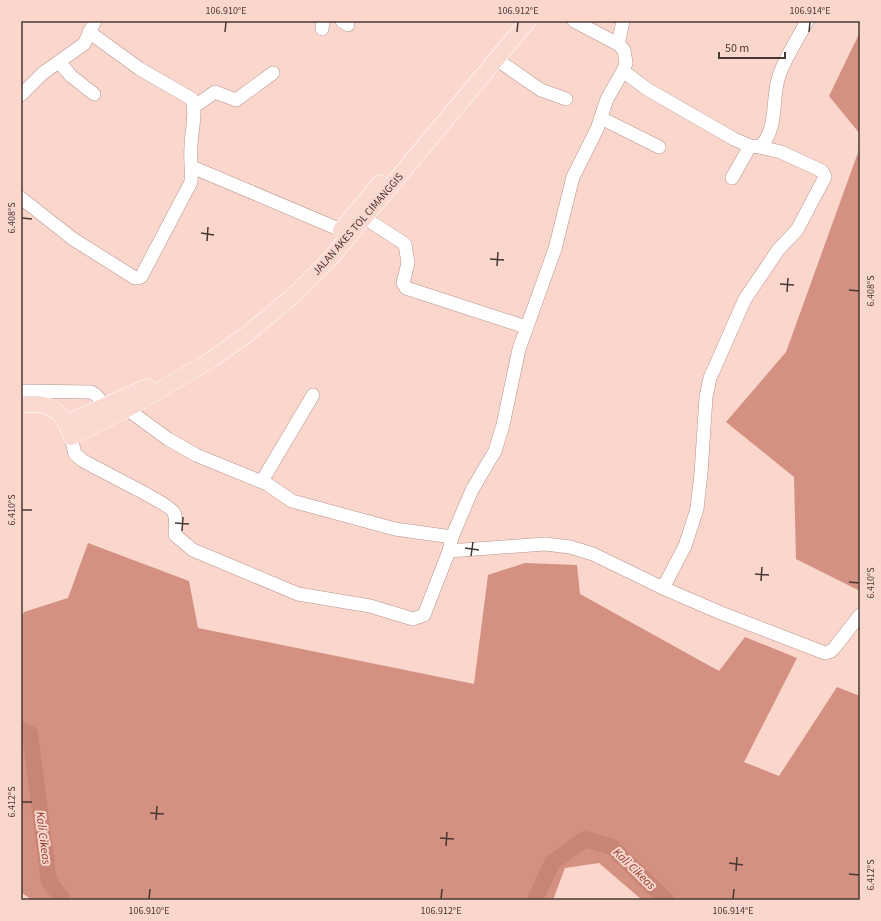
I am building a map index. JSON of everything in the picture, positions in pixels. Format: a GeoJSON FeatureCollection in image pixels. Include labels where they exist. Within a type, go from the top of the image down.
{"type":"FeatureCollection","features":[{"type":"Feature","properties":{"kind":"main road","name":"JALAN AKES TOL CIMANGGIS"},"geometry":{"type":"LineString","coordinates":[[69,430],[127,409],[211,360],[246,335],[294,295],[326,255],[341,230],[514,21]]}},
{"type":"Feature","properties":{"kind":"main road","name":"JALAN AKES TOL CIMANGGIS"},"geometry":{"type":"LineString","coordinates":[[69,430],[104,406],[152,385],[238,329],[326,255],[365,218],[528,21]]}},
{"type":"Feature","properties":{"kind":"main road"},"geometry":{"type":"LineString","coordinates":[[21,405],[39,404],[56,410],[69,430]]}},
{"type":"Feature","properties":{"kind":"street"},"geometry":{"type":"LineString","coordinates":[[69,430],[75,454],[82,460],[150,496],[171,510],[175,514],[175,535],[179,540],[193,550],[298,594],[370,606],[413,618],[419,618],[426,611],[449,551],[452,537],[472,490],[497,446],[505,417],[517,356],[526,327],[555,249],[574,177],[597,130],[612,88],[623,71],[626,58],[624,50],[618,44],[574,21]]}},
{"type":"Feature","properties":{"kind":"street"},"geometry":{"type":"LineString","coordinates":[[618,44],[623,21]]}},
{"type":"Feature","properties":{"kind":"street"},"geometry":{"type":"LineString","coordinates":[[732,178],[755,146],[764,142],[770,130],[778,78],[808,21]]}},
{"type":"Feature","properties":{"kind":"street"},"geometry":{"type":"LineString","coordinates":[[21,95],[42,73],[60,63],[84,44],[92,26],[140,69],[192,99],[195,106],[191,147],[191,182],[140,277],[135,278],[73,238],[21,198]]}},
{"type":"Feature","properties":{"kind":"street"},"geometry":{"type":"LineString","coordinates":[[496,59],[541,90],[566,99]]}},
{"type":"Feature","properties":{"kind":"street"},"geometry":{"type":"LineString","coordinates":[[60,63],[71,76],[94,94]]}},
{"type":"Feature","properties":{"kind":"street"},"geometry":{"type":"LineString","coordinates":[[623,71],[647,89],[718,131],[755,146],[781,152],[815,167],[822,171],[825,177],[797,230],[778,250],[745,299],[710,378],[706,397],[697,508],[685,546],[663,588]]}},
{"type":"Feature","properties":{"kind":"street"},"geometry":{"type":"LineString","coordinates":[[195,106],[215,92],[236,100],[273,73]]}},
{"type":"Feature","properties":{"kind":"street"},"geometry":{"type":"LineString","coordinates":[[601,118],[659,147]]}},
{"type":"Feature","properties":{"kind":"street"},"geometry":{"type":"LineString","coordinates":[[192,167],[341,230]]}},
{"type":"Feature","properties":{"kind":"street"},"geometry":{"type":"LineString","coordinates":[[365,218],[405,244],[408,263],[403,283],[406,288],[526,327]]}},
{"type":"Feature","properties":{"kind":"street"},"geometry":{"type":"LineString","coordinates":[[21,391],[91,392],[96,394],[104,406]]}},
{"type":"Feature","properties":{"kind":"street"},"geometry":{"type":"LineString","coordinates":[[262,481],[313,395]]}},
{"type":"Feature","properties":{"kind":"street"},"geometry":{"type":"LineString","coordinates":[[127,409],[168,439],[196,455],[262,481],[292,501],[395,529],[452,537]]}},
{"type":"Feature","properties":{"kind":"street"},"geometry":{"type":"LineString","coordinates":[[449,551],[539,544],[559,545],[593,554],[663,588],[721,613],[825,653],[831,651],[835,647],[860,615]]}},
{"type":"Feature","properties":{"kind":"shaded area"},"geometry":{"type":"Polygon","coordinates":[[[860,32],[860,134],[829,96],[860,32]]]}},
{"type":"Feature","properties":{"kind":"shaded area"},"geometry":{"type":"Polygon","coordinates":[[[860,147],[860,591],[796,559],[794,477],[726,422],[786,352],[860,147]]]}},
{"type":"Feature","properties":{"kind":"shaded area"},"geometry":{"type":"Polygon","coordinates":[[[88,543],[189,581],[198,628],[474,684],[488,575],[525,563],[577,565],[580,594],[719,671],[745,637],[797,658],[744,762],[779,776],[837,687],[860,696],[860,900],[642,900],[599,863],[565,868],[553,900],[32,900],[22,893],[21,619],[24,612],[68,598],[88,543]]]}},
{"type":"Feature","properties":{"kind":"waterway","name":"Kali Cikeas"},"geometry":{"type":"LineString","coordinates":[[21,730],[30,734],[49,881],[63,900]]}},
{"type":"Feature","properties":{"kind":"waterway","name":"Kali Cikeas"},"geometry":{"type":"LineString","coordinates":[[535,900],[552,863],[585,839],[612,847],[666,900]]}}]}
